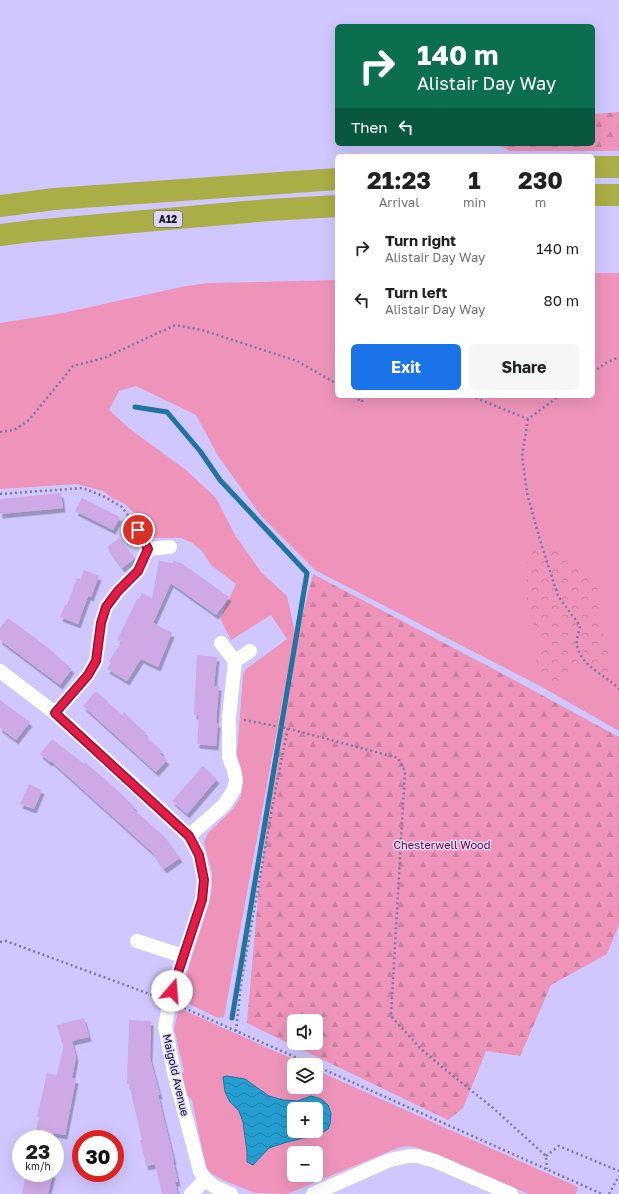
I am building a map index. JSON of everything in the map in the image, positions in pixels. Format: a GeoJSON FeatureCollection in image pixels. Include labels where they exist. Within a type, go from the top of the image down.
{"type":"FeatureCollection","features":[{"type":"Feature","properties":{"kind":"highway"},"geometry":{"type":"LineString","coordinates":[[595,167],[619,167]]}},
{"type":"Feature","properties":{"kind":"highway"},"geometry":{"type":"LineString","coordinates":[[0,206],[54,199],[335,179]]}},
{"type":"Feature","properties":{"kind":"highway"},"geometry":{"type":"LineString","coordinates":[[595,195],[619,195]]}},
{"type":"Feature","properties":{"kind":"highway","name":"A12"},"geometry":{"type":"LineString","coordinates":[[0,235],[71,227],[269,210],[335,206]]}},
{"type":"Feature","properties":{"kind":"street"},"geometry":{"type":"LineString","coordinates":[[138,530],[148,549]]}},
{"type":"Feature","properties":{"kind":"street"},"geometry":{"type":"LineString","coordinates":[[148,549],[170,547]]}},
{"type":"Feature","properties":{"kind":"street"},"geometry":{"type":"LineString","coordinates":[[55,713],[88,675],[96,661],[101,623],[106,607],[118,591],[138,571],[148,549]]}},
{"type":"Feature","properties":{"kind":"street"},"geometry":{"type":"LineString","coordinates":[[189,836],[224,805],[234,790],[236,780],[229,757],[229,717],[235,661],[221,643]]}},
{"type":"Feature","properties":{"kind":"street"},"geometry":{"type":"LineString","coordinates":[[235,661],[250,651]]}},
{"type":"Feature","properties":{"kind":"street","name":"Maigold Avenue"},"geometry":{"type":"LineString","coordinates":[[0,671],[55,713],[189,836],[199,855],[204,880],[202,900],[172,991],[165,1026],[169,1050],[200,1171],[205,1180]]}},
{"type":"Feature","properties":{"kind":"street"},"geometry":{"type":"LineString","coordinates":[[137,941],[183,956]]}},
{"type":"Feature","properties":{"kind":"street"},"geometry":{"type":"LineString","coordinates":[[313,1194],[390,1160],[409,1156],[418,1156],[435,1161],[511,1194]]}},
{"type":"Feature","properties":{"kind":"street"},"geometry":{"type":"LineString","coordinates":[[191,1194],[205,1180],[213,1187],[231,1194]]}},
{"type":"Feature","properties":{"kind":"path"},"geometry":{"type":"LineString","coordinates":[[0,432],[14,430],[28,420],[73,366],[104,358],[175,325],[202,330],[298,361],[335,383]]}},
{"type":"Feature","properties":{"kind":"path"},"geometry":{"type":"LineString","coordinates":[[595,371],[619,357]]}},
{"type":"Feature","properties":{"kind":"path"},"geometry":{"type":"LineString","coordinates":[[357,398],[362,402],[363,398]]}},
{"type":"Feature","properties":{"kind":"path"},"geometry":{"type":"LineString","coordinates":[[476,398],[528,419]]}},
{"type":"Feature","properties":{"kind":"path"},"geometry":{"type":"LineString","coordinates":[[556,398],[528,419],[522,456],[527,494],[558,596],[580,626],[577,644],[583,660],[619,689]]}},
{"type":"Feature","properties":{"kind":"path"},"geometry":{"type":"LineString","coordinates":[[0,494],[83,488],[103,496],[122,507],[138,530]]}},
{"type":"Feature","properties":{"kind":"path"},"geometry":{"type":"LineString","coordinates":[[229,717],[287,728],[398,758],[405,771],[391,1016],[421,1049],[493,1108],[546,1156],[547,1169]]}},
{"type":"Feature","properties":{"kind":"path"},"geometry":{"type":"LineString","coordinates":[[236,1030],[241,984],[287,728]]}},
{"type":"Feature","properties":{"kind":"path"},"geometry":{"type":"LineString","coordinates":[[0,942],[6,942],[170,1001],[297,1058]]}},
{"type":"Feature","properties":{"kind":"path"},"geometry":{"type":"LineString","coordinates":[[323,1070],[602,1194]]}},
{"type":"Feature","properties":{"kind":"path"},"geometry":{"type":"LineString","coordinates":[[546,1156],[559,1146],[619,1171]]}},
{"type":"Feature","properties":{"kind":"path"},"geometry":{"type":"LineString","coordinates":[[609,1194],[619,1176]]}},
{"type":"Feature","properties":{"kind":"green space"},"geometry":{"type":"Polygon","coordinates":[[[619,112],[619,151],[510,151],[501,146],[595,146],[595,114],[619,112]]]}},
{"type":"Feature","properties":{"kind":"green space"},"geometry":{"type":"Polygon","coordinates":[[[595,273],[619,273],[619,731],[540,686],[315,570],[261,516],[218,456],[196,415],[136,386],[119,391],[109,410],[130,429],[186,470],[216,498],[235,535],[261,572],[287,596],[295,633],[224,1017],[218,1018],[181,1000],[212,888],[212,873],[204,843],[208,833],[234,808],[241,796],[243,784],[237,755],[243,675],[246,669],[287,639],[271,615],[231,640],[220,618],[236,584],[211,565],[202,551],[191,542],[181,538],[152,538],[138,517],[125,504],[112,498],[103,491],[77,484],[0,489],[0,323],[63,313],[186,286],[208,283],[335,280],[335,398],[595,398],[595,273]]]}},
{"type":"Feature","properties":{"kind":"green space"},"geometry":{"type":"Polygon","coordinates":[[[536,545],[551,545],[570,565],[583,568],[593,577],[598,592],[598,613],[600,623],[611,660],[610,670],[606,680],[582,663],[575,676],[568,680],[544,680],[537,677],[533,672],[531,666],[542,652],[542,645],[529,614],[527,599],[528,552],[536,545]]]}},
{"type":"Feature","properties":{"kind":"green space","name":"Chesterwell Wood"},"geometry":{"type":"Polygon","coordinates":[[[313,574],[619,737],[619,924],[607,954],[551,985],[520,1056],[486,1051],[463,1108],[448,1120],[323,1060],[323,1058],[320,1058],[303,1050],[323,1050],[323,1014],[287,1014],[287,1042],[247,1023],[259,885],[275,765],[296,640],[313,574]]]}},
{"type":"Feature","properties":{"kind":"green space"},"geometry":{"type":"Polygon","coordinates":[[[179,1008],[290,1058],[287,1058],[287,1094],[323,1094],[323,1073],[578,1187],[576,1194],[529,1194],[415,1147],[408,1146],[400,1147],[323,1179],[323,1146],[287,1146],[287,1182],[316,1182],[287,1194],[255,1193],[223,1180],[206,1169],[192,1100],[185,1094],[181,1076],[184,1071],[174,1029],[179,1008]]]}},
{"type":"Feature","properties":{"kind":"water"},"geometry":{"type":"Polygon","coordinates":[[[227,1076],[245,1079],[269,1096],[283,1100],[298,1101],[311,1096],[321,1099],[328,1105],[331,1113],[330,1124],[328,1129],[323,1132],[323,1102],[287,1102],[287,1138],[304,1138],[269,1148],[253,1165],[247,1162],[243,1122],[239,1111],[230,1102],[225,1092],[223,1077],[227,1076]]]}},
{"type":"Feature","properties":{"kind":"building"},"geometry":{"type":"Polygon","coordinates":[[[61,493],[63,508],[0,514],[0,499],[61,493]]]}},
{"type":"Feature","properties":{"kind":"building"},"geometry":{"type":"Polygon","coordinates":[[[82,498],[120,517],[113,530],[75,511],[82,498]]]}},
{"type":"Feature","properties":{"kind":"building"},"geometry":{"type":"Polygon","coordinates":[[[119,538],[135,558],[122,568],[107,547],[119,538]]]}},
{"type":"Feature","properties":{"kind":"building"},"geometry":{"type":"Polygon","coordinates":[[[159,561],[173,563],[173,561],[181,563],[229,597],[216,615],[171,583],[153,623],[172,633],[158,667],[141,659],[127,681],[107,669],[111,663],[109,661],[122,642],[117,640],[137,599],[139,599],[142,593],[152,598],[159,561]]]}},
{"type":"Feature","properties":{"kind":"building"},"geometry":{"type":"Polygon","coordinates":[[[84,570],[99,576],[91,597],[88,596],[78,624],[60,617],[65,605],[67,605],[77,578],[81,579],[84,570]]]}},
{"type":"Feature","properties":{"kind":"building"},"geometry":{"type":"Polygon","coordinates":[[[8,618],[46,646],[72,669],[60,685],[0,640],[0,628],[8,618]]]}},
{"type":"Feature","properties":{"kind":"building"},"geometry":{"type":"Polygon","coordinates":[[[197,655],[217,657],[214,686],[219,686],[216,746],[197,744],[199,715],[194,715],[197,655]]]}},
{"type":"Feature","properties":{"kind":"building"},"geometry":{"type":"Polygon","coordinates":[[[96,691],[122,715],[124,712],[146,733],[144,735],[162,751],[160,754],[167,760],[156,772],[83,706],[96,691]]]}},
{"type":"Feature","properties":{"kind":"building"},"geometry":{"type":"Polygon","coordinates":[[[0,700],[30,722],[16,740],[0,728],[0,700]]]}},
{"type":"Feature","properties":{"kind":"building"},"geometry":{"type":"Polygon","coordinates":[[[52,739],[84,764],[85,762],[116,789],[135,807],[133,809],[165,837],[180,858],[164,869],[152,852],[51,761],[50,762],[40,754],[52,739]]]}},
{"type":"Feature","properties":{"kind":"building"},"geometry":{"type":"Polygon","coordinates":[[[203,766],[217,779],[187,814],[172,801],[203,766]]]}},
{"type":"Feature","properties":{"kind":"building"},"geometry":{"type":"Polygon","coordinates":[[[29,784],[42,790],[34,809],[20,804],[29,784]]]}},
{"type":"Feature","properties":{"kind":"building"},"geometry":{"type":"Polygon","coordinates":[[[84,1018],[89,1037],[72,1041],[76,1057],[72,1078],[76,1079],[65,1135],[64,1130],[36,1130],[39,1117],[37,1117],[47,1073],[57,1075],[64,1043],[62,1044],[57,1025],[84,1018]]]}},
{"type":"Feature","properties":{"kind":"building"},"geometry":{"type":"Polygon","coordinates":[[[129,1020],[151,1021],[150,1058],[160,1095],[158,1095],[174,1160],[178,1182],[175,1182],[178,1194],[162,1194],[155,1164],[146,1166],[140,1140],[142,1140],[129,1084],[127,1084],[129,1020]]]}},
{"type":"Feature","properties":{"kind":"building"},"geometry":{"type":"Polygon","coordinates":[[[24,1182],[51,1182],[48,1194],[22,1194],[24,1182]]]}},
{"type":"Feature","properties":{"kind":"waterway"},"geometry":{"type":"LineString","coordinates":[[135,407],[167,412],[200,451],[220,480],[307,573],[232,1018]]}},
{"type":"Feature","properties":{"kind":"route"},"geometry":{"type":"LineString","coordinates":[[138,530],[148,549],[138,571],[118,591],[106,607],[101,623],[96,661],[88,675],[55,713],[189,836],[199,855],[204,880],[202,900],[172,991]]}}]}
